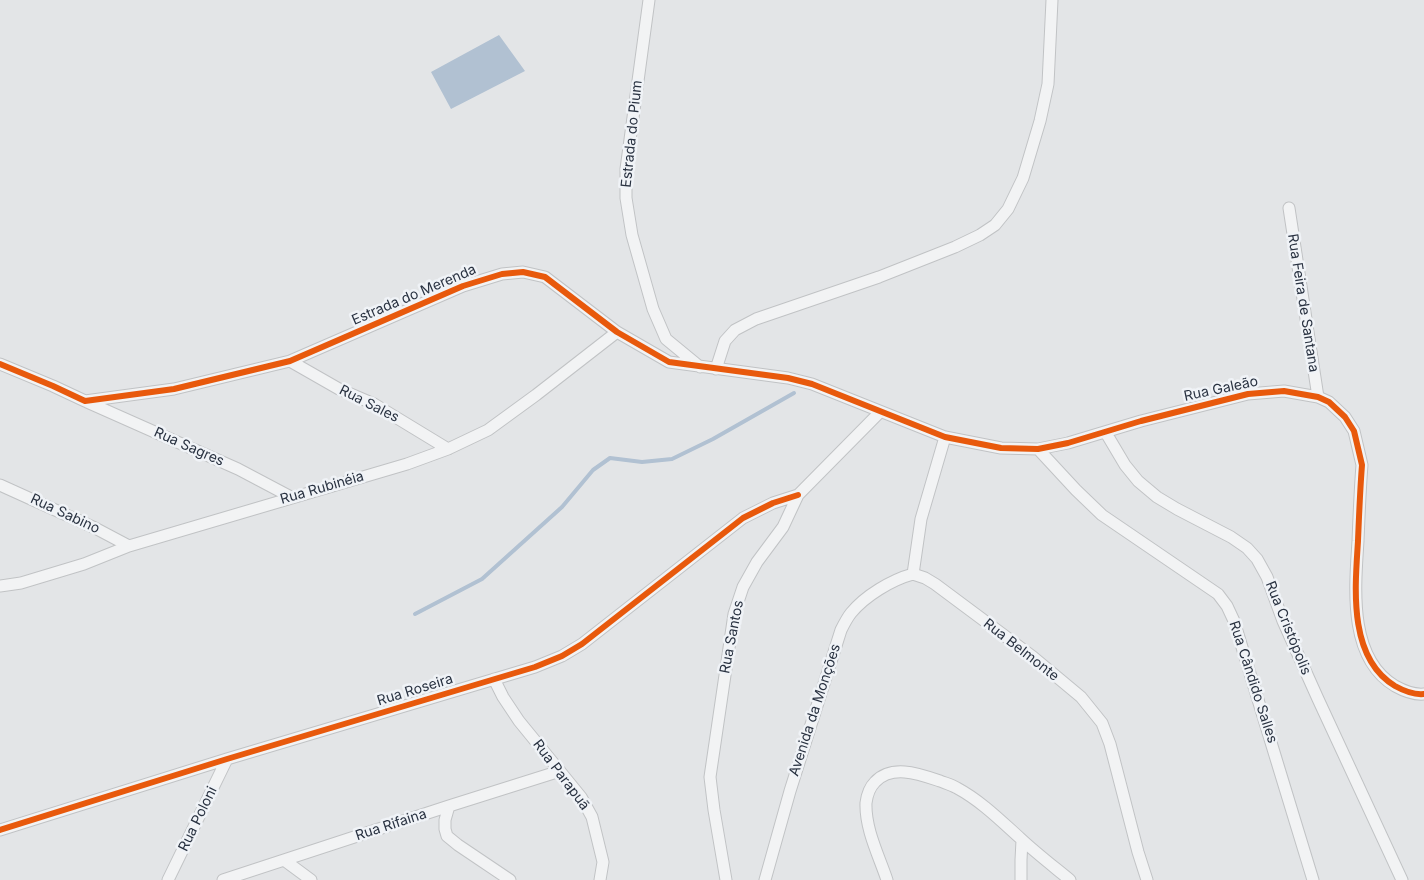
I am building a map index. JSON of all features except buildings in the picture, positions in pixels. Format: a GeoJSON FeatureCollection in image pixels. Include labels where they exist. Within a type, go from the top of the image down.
{"type":"FeatureCollection","features":[{"type":"Feature","properties":{"kind":"street","name":"Estrada do Pium"},"geometry":{"type":"LineString","coordinates":[[648,0],[626,169],[626,198],[632,235],[653,309],[666,339],[700,367]]}},
{"type":"Feature","properties":{"kind":"street"},"geometry":{"type":"LineString","coordinates":[[716,369],[726,341],[735,330],[756,319],[879,277],[955,247],[980,235],[995,225],[1008,209],[1023,178],[1040,121],[1048,84],[1052,0]]}},
{"type":"Feature","properties":{"kind":"street","name":"Rua Feira de Santana"},"geometry":{"type":"LineString","coordinates":[[1289,208],[1318,398]]}},
{"type":"Feature","properties":{"kind":"street","name":"Estrada do Merenda"},"geometry":{"type":"LineString","coordinates":[[86,401],[174,389],[290,361],[463,286],[502,274],[523,272],[545,277],[617,332],[669,362],[788,378],[812,384],[880,412]]}},
{"type":"Feature","properties":{"kind":"street","name":"Rua Rubinéia"},"geometry":{"type":"LineString","coordinates":[[0,586],[21,583],[84,564],[129,546],[407,464],[448,449],[488,430],[617,332]]}},
{"type":"Feature","properties":{"kind":"street"},"geometry":{"type":"LineString","coordinates":[[655,354],[662,348],[666,339]]}},
{"type":"Feature","properties":{"kind":"street","name":"Rua Sales"},"geometry":{"type":"LineString","coordinates":[[290,361],[339,389],[374,404],[448,449]]}},
{"type":"Feature","properties":{"kind":"street"},"geometry":{"type":"LineString","coordinates":[[0,364],[86,401]]}},
{"type":"Feature","properties":{"kind":"street","name":"Rua Galeão"},"geometry":{"type":"LineString","coordinates":[[880,412],[945,437],[1001,448],[1038,449],[1068,443],[1141,421],[1248,394],[1284,391],[1329,402],[1345,417],[1354,431],[1362,465],[1355,594],[1357,621],[1365,649],[1374,667],[1389,682],[1403,690],[1418,695],[1424,694]]}},
{"type":"Feature","properties":{"kind":"street","name":"Rua Sagres"},"geometry":{"type":"LineString","coordinates":[[86,401],[238,469],[291,497]]}},
{"type":"Feature","properties":{"kind":"street","name":"Rua Santos"},"geometry":{"type":"LineString","coordinates":[[726,880],[710,777],[734,614],[743,587],[757,562],[783,527],[798,495],[880,412]]}},
{"type":"Feature","properties":{"kind":"street","name":"Rua Cristópolis"},"geometry":{"type":"LineString","coordinates":[[1106,433],[1125,465],[1138,481],[1157,497],[1176,509],[1231,537],[1247,548],[1257,559],[1267,577],[1283,621],[1318,699],[1402,880]]}},
{"type":"Feature","properties":{"kind":"street"},"geometry":{"type":"LineString","coordinates":[[913,574],[921,519],[945,437]]}},
{"type":"Feature","properties":{"kind":"street","name":"Rua Cândido Salles"},"geometry":{"type":"LineString","coordinates":[[1038,449],[1102,515],[1218,594],[1227,606],[1237,630],[1313,880]]}},
{"type":"Feature","properties":{"kind":"street","name":"Rua Sabino"},"geometry":{"type":"LineString","coordinates":[[0,485],[95,528],[129,546]]}},
{"type":"Feature","properties":{"kind":"street","name":"Rua Roseira"},"geometry":{"type":"LineString","coordinates":[[0,830],[227,759],[544,664],[582,644],[743,518],[773,503],[798,495]]}},
{"type":"Feature","properties":{"kind":"street","name":"Avenida da Monções"},"geometry":{"type":"LineString","coordinates":[[765,880],[790,791],[841,630],[849,614],[859,604],[891,582],[913,574]]}},
{"type":"Feature","properties":{"kind":"street","name":"Rua Belmonte"},"geometry":{"type":"LineString","coordinates":[[913,574],[935,584],[1025,652],[1080,697],[1094,712],[1102,723],[1110,744],[1147,880]]}},
{"type":"Feature","properties":{"kind":"street","name":"Rua Parapuã"},"geometry":{"type":"LineString","coordinates":[[494,680],[519,721],[581,797],[592,817],[603,862],[600,880]]}},
{"type":"Feature","properties":{"kind":"street","name":"Rua Poloni"},"geometry":{"type":"LineString","coordinates":[[168,880],[227,759]]}},
{"type":"Feature","properties":{"kind":"street","name":"Rua Rifaina"},"geometry":{"type":"LineString","coordinates":[[223,880],[560,771]]}},
{"type":"Feature","properties":{"kind":"street"},"geometry":{"type":"LineString","coordinates":[[887,880],[869,827],[866,802],[874,783],[882,775],[892,772],[906,772],[956,787],[985,807],[1070,880]]}},
{"type":"Feature","properties":{"kind":"street"},"geometry":{"type":"LineString","coordinates":[[449,806],[445,829],[447,836],[510,880]]}},
{"type":"Feature","properties":{"kind":"street"},"geometry":{"type":"LineString","coordinates":[[1021,880],[1022,840]]}},
{"type":"Feature","properties":{"kind":"street"},"geometry":{"type":"LineString","coordinates":[[284,860],[311,880]]}},
{"type":"Feature","properties":{"kind":"water"},"geometry":{"type":"Polygon","coordinates":[[[499,35],[525,71],[451,109],[431,72],[499,35]]]}},
{"type":"Feature","properties":{"kind":"waterway"},"geometry":{"type":"LineString","coordinates":[[415,614],[482,579],[562,507],[593,470],[610,458],[642,462],[672,459],[713,439],[794,393]]}},
{"type":"Feature","properties":{"kind":"cycle path"},"geometry":{"type":"LineString","coordinates":[[0,364],[85,401],[174,389],[290,361],[463,286],[502,274],[523,272],[545,277],[617,332],[669,362],[788,378],[812,384],[945,437],[1001,448],[1038,449],[1068,443],[1141,421],[1248,394],[1284,391],[1318,397],[1329,402],[1345,417],[1354,431],[1362,465],[1356,580],[1358,621],[1362,640],[1369,658],[1380,674],[1395,686],[1413,693],[1424,694]]}},
{"type":"Feature","properties":{"kind":"cycle path"},"geometry":{"type":"LineString","coordinates":[[0,830],[227,759],[535,667],[562,656],[582,644],[743,518],[773,503],[798,495]]}}]}
